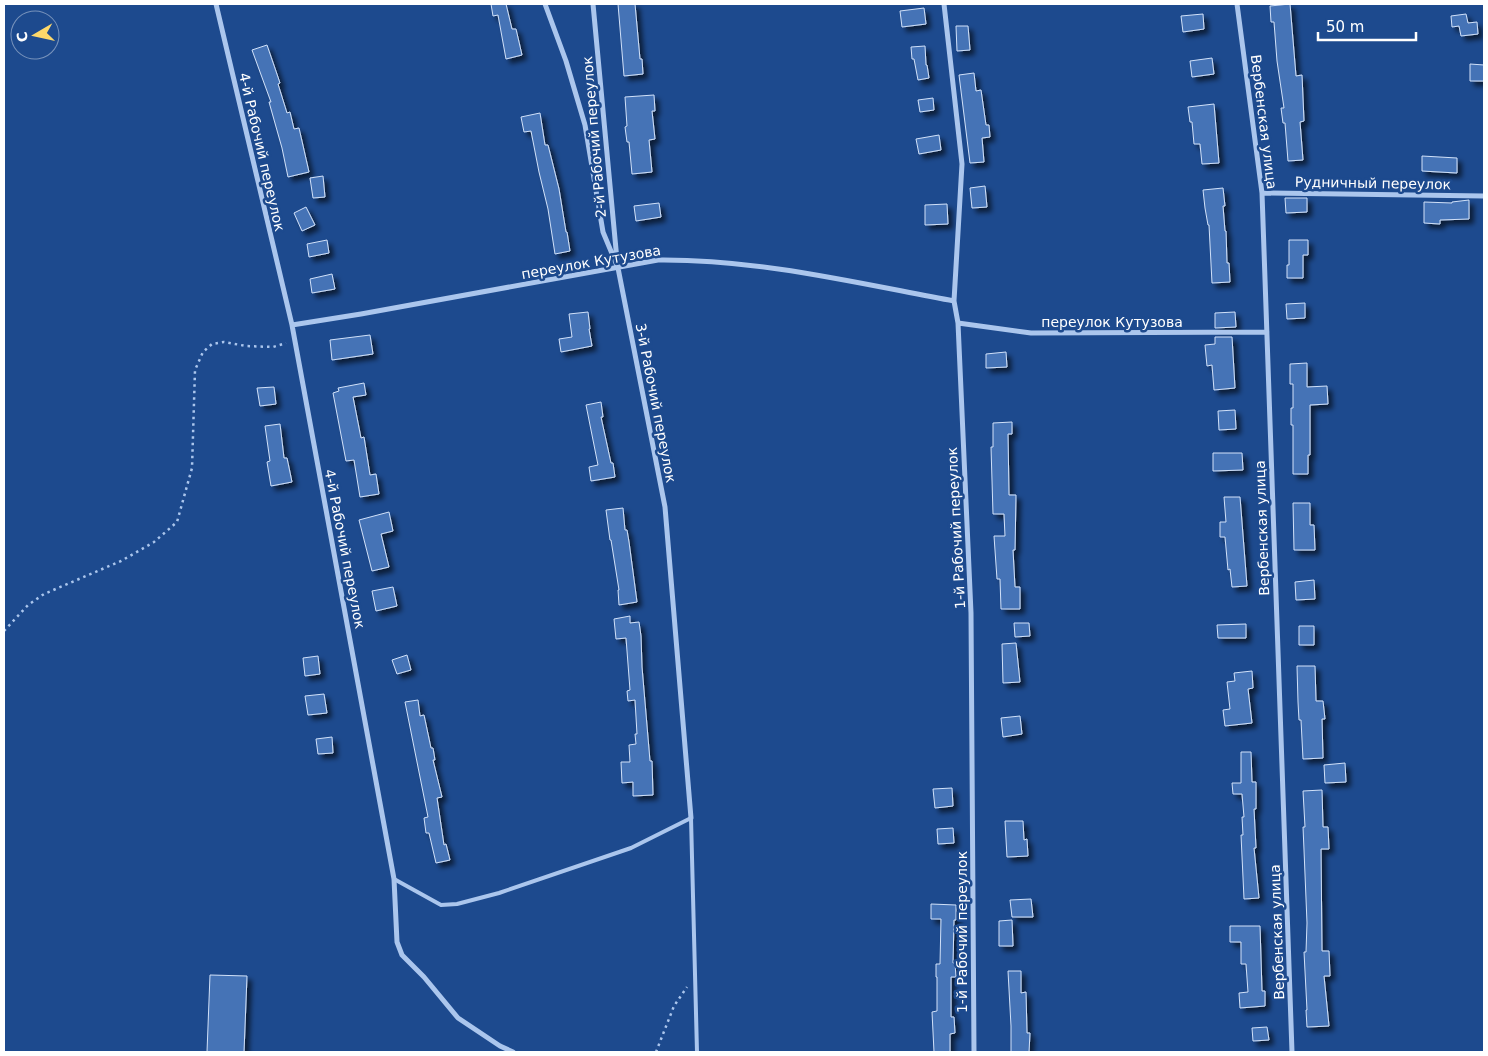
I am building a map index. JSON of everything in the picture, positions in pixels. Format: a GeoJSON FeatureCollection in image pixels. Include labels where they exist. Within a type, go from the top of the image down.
{"type":"FeatureCollection","features":[{"type":"Feature","properties":{"kind":"street","name":"4-й Рабочий переулок"},"geometry":{"type":"LineString","coordinates":[[216,4],[292,324],[394,879],[397,942],[402,955],[424,977],[458,1018],[500,1046],[513,1052]]}},
{"type":"Feature","properties":{"kind":"street","name":"3-й Рабочий переулок"},"geometry":{"type":"LineString","coordinates":[[545,4],[566,61],[585,125],[603,232],[618,268],[665,507],[691,818]]}},
{"type":"Feature","properties":{"kind":"street","name":"2-й Рабочий переулок"},"geometry":{"type":"LineString","coordinates":[[593,4],[618,268]]}},
{"type":"Feature","properties":{"kind":"street","name":"1-й Рабочий переулок"},"geometry":{"type":"LineString","coordinates":[[944,4],[962,164],[954,300],[958,322],[972,613],[974,1052]]}},
{"type":"Feature","properties":{"kind":"street","name":"Вербенская улица"},"geometry":{"type":"LineString","coordinates":[[1237,4],[1262,193],[1292,1052]]}},
{"type":"Feature","properties":{"kind":"street","name":"Рудничный переулок"},"geometry":{"type":"LineString","coordinates":[[1262,193],[1484,196]]}},
{"type":"Feature","properties":{"kind":"street","name":"переулок Кутузова"},"geometry":{"type":"LineString","coordinates":[[292,324],[371,312],[658,260],[764,266],[954,300]]}},
{"type":"Feature","properties":{"kind":"street","name":"переулок Кутузова"},"geometry":{"type":"LineString","coordinates":[[958,322],[1031,333],[1267,332]]}},
{"type":"Feature","properties":{"kind":"lane"},"geometry":{"type":"LineString","coordinates":[[394,879],[441,905],[456,904],[499,893],[630,848],[691,818],[697,1052]]}},
{"type":"Feature","properties":{"kind":"path"},"geometry":{"type":"LineString","coordinates":[[4,631],[28,605],[44,594],[121,561],[154,542],[177,522],[192,468],[195,370],[203,352],[212,344],[224,342],[246,346],[273,347],[295,341]]}},
{"type":"Feature","properties":{"kind":"path"},"geometry":{"type":"LineString","coordinates":[[656,1052],[674,1006],[695,976]]}},
{"type":"Feature","properties":{"kind":"building"},"geometry":{"type":"Polygon","coordinates":[[[491,4],[506,4],[512,29],[516,29],[522,55],[506,59],[498,15],[493,16],[491,4]]]}},
{"type":"Feature","properties":{"kind":"building"},"geometry":{"type":"Polygon","coordinates":[[[618,4],[635,4],[643,74],[624,76],[618,4]]]}},
{"type":"Feature","properties":{"kind":"building"},"geometry":{"type":"Polygon","coordinates":[[[1290,4],[1296,76],[1302,75],[1304,121],[1300,122],[1303,160],[1288,161],[1285,123],[1283,123],[1281,108],[1284,108],[1277,61],[1274,22],[1271,22],[1270,6],[1290,4]]]}},
{"type":"Feature","properties":{"kind":"building"},"geometry":{"type":"Polygon","coordinates":[[[924,8],[926,24],[902,27],[900,11],[924,8]]]}},
{"type":"Feature","properties":{"kind":"building"},"geometry":{"type":"Polygon","coordinates":[[[1203,14],[1204,29],[1183,32],[1181,16],[1203,14]]]}},
{"type":"Feature","properties":{"kind":"building"},"geometry":{"type":"Polygon","coordinates":[[[1466,14],[1468,23],[1477,22],[1478,34],[1461,36],[1459,26],[1452,27],[1451,16],[1466,14]]]}},
{"type":"Feature","properties":{"kind":"building"},"geometry":{"type":"Polygon","coordinates":[[[956,26],[968,26],[970,50],[957,51],[956,26]]]}},
{"type":"Feature","properties":{"kind":"building"},"geometry":{"type":"Polygon","coordinates":[[[267,45],[280,83],[278,84],[287,113],[290,112],[294,129],[299,128],[309,172],[288,177],[269,102],[271,102],[252,50],[267,45]]]}},
{"type":"Feature","properties":{"kind":"building"},"geometry":{"type":"Polygon","coordinates":[[[925,46],[929,78],[918,80],[914,59],[912,59],[911,47],[925,46]]]}},
{"type":"Feature","properties":{"kind":"building"},"geometry":{"type":"Polygon","coordinates":[[[1212,58],[1214,74],[1192,77],[1190,61],[1212,58]]]}},
{"type":"Feature","properties":{"kind":"building"},"geometry":{"type":"Polygon","coordinates":[[[1470,64],[1484,65],[1484,81],[1470,81],[1470,64]]]}},
{"type":"Feature","properties":{"kind":"building"},"geometry":{"type":"Polygon","coordinates":[[[974,73],[976,91],[981,90],[986,125],[989,125],[990,137],[982,138],[984,162],[970,163],[959,75],[974,73]]]}},
{"type":"Feature","properties":{"kind":"building"},"geometry":{"type":"Polygon","coordinates":[[[654,95],[655,111],[652,111],[655,139],[649,140],[652,172],[632,174],[629,142],[627,142],[625,127],[627,126],[625,97],[654,95]]]}},
{"type":"Feature","properties":{"kind":"building"},"geometry":{"type":"Polygon","coordinates":[[[933,98],[934,110],[920,112],[918,100],[933,98]]]}},
{"type":"Feature","properties":{"kind":"building"},"geometry":{"type":"Polygon","coordinates":[[[1214,104],[1219,163],[1202,164],[1200,144],[1194,144],[1192,122],[1190,122],[1188,107],[1214,104]]]}},
{"type":"Feature","properties":{"kind":"building"},"geometry":{"type":"Polygon","coordinates":[[[540,113],[545,145],[548,145],[559,189],[570,251],[555,254],[548,209],[531,131],[524,132],[521,117],[540,113]]]}},
{"type":"Feature","properties":{"kind":"building"},"geometry":{"type":"Polygon","coordinates":[[[939,135],[941,150],[919,154],[916,139],[939,135]]]}},
{"type":"Feature","properties":{"kind":"building"},"geometry":{"type":"Polygon","coordinates":[[[1422,156],[1457,158],[1457,173],[1422,171],[1422,156]]]}},
{"type":"Feature","properties":{"kind":"building"},"geometry":{"type":"Polygon","coordinates":[[[323,176],[325,197],[313,198],[310,178],[323,176]]]}},
{"type":"Feature","properties":{"kind":"building"},"geometry":{"type":"Polygon","coordinates":[[[985,186],[987,207],[972,208],[970,188],[985,186]]]}},
{"type":"Feature","properties":{"kind":"building"},"geometry":{"type":"Polygon","coordinates":[[[1223,188],[1227,263],[1229,263],[1230,282],[1212,283],[1209,225],[1203,190],[1223,188]]]}},
{"type":"Feature","properties":{"kind":"building"},"geometry":{"type":"Polygon","coordinates":[[[1285,198],[1307,198],[1307,212],[1286,213],[1285,198]]]}},
{"type":"Feature","properties":{"kind":"building"},"geometry":{"type":"Polygon","coordinates":[[[1469,200],[1469,219],[1440,220],[1440,224],[1424,223],[1424,202],[1452,203],[1469,200]]]}},
{"type":"Feature","properties":{"kind":"building"},"geometry":{"type":"Polygon","coordinates":[[[659,203],[661,217],[636,221],[634,206],[659,203]]]}},
{"type":"Feature","properties":{"kind":"building"},"geometry":{"type":"Polygon","coordinates":[[[947,204],[948,224],[925,225],[925,205],[947,204]]]}},
{"type":"Feature","properties":{"kind":"building"},"geometry":{"type":"Polygon","coordinates":[[[306,207],[315,225],[302,231],[294,213],[306,207]]]}},
{"type":"Feature","properties":{"kind":"building"},"geometry":{"type":"Polygon","coordinates":[[[327,240],[329,253],[309,257],[307,244],[327,240]]]}},
{"type":"Feature","properties":{"kind":"building"},"geometry":{"type":"Polygon","coordinates":[[[1289,240],[1308,240],[1308,255],[1303,255],[1303,278],[1287,278],[1289,240]]]}},
{"type":"Feature","properties":{"kind":"building"},"geometry":{"type":"Polygon","coordinates":[[[332,274],[335,289],[312,293],[310,279],[332,274]]]}},
{"type":"Feature","properties":{"kind":"building"},"geometry":{"type":"Polygon","coordinates":[[[1305,303],[1305,318],[1287,319],[1286,304],[1305,303]]]}},
{"type":"Feature","properties":{"kind":"building"},"geometry":{"type":"Polygon","coordinates":[[[588,312],[592,346],[561,352],[559,339],[572,337],[569,314],[588,312]]]}},
{"type":"Feature","properties":{"kind":"building"},"geometry":{"type":"Polygon","coordinates":[[[1235,312],[1236,327],[1215,328],[1215,313],[1235,312]]]}},
{"type":"Feature","properties":{"kind":"building"},"geometry":{"type":"Polygon","coordinates":[[[370,335],[373,354],[332,360],[330,340],[370,335]]]}},
{"type":"Feature","properties":{"kind":"building"},"geometry":{"type":"Polygon","coordinates":[[[1215,337],[1232,337],[1235,388],[1214,390],[1212,365],[1207,366],[1205,345],[1215,344],[1215,337]]]}},
{"type":"Feature","properties":{"kind":"building"},"geometry":{"type":"Polygon","coordinates":[[[1006,352],[1007,367],[986,368],[986,354],[1006,352]]]}},
{"type":"Feature","properties":{"kind":"building"},"geometry":{"type":"Polygon","coordinates":[[[1307,363],[1307,387],[1327,386],[1328,404],[1310,405],[1308,474],[1293,474],[1291,408],[1293,408],[1293,384],[1290,384],[1290,364],[1307,363]]]}},
{"type":"Feature","properties":{"kind":"building"},"geometry":{"type":"Polygon","coordinates":[[[364,383],[366,395],[353,397],[361,438],[364,437],[370,475],[376,474],[379,494],[360,497],[354,460],[346,461],[333,393],[339,391],[338,388],[364,383]]]}},
{"type":"Feature","properties":{"kind":"building"},"geometry":{"type":"Polygon","coordinates":[[[274,387],[276,404],[260,406],[257,388],[274,387]]]}},
{"type":"Feature","properties":{"kind":"building"},"geometry":{"type":"Polygon","coordinates":[[[601,402],[603,417],[601,417],[615,477],[591,481],[589,467],[598,465],[586,405],[601,402]]]}},
{"type":"Feature","properties":{"kind":"building"},"geometry":{"type":"Polygon","coordinates":[[[1235,410],[1236,429],[1219,430],[1218,411],[1235,410]]]}},
{"type":"Feature","properties":{"kind":"building"},"geometry":{"type":"Polygon","coordinates":[[[1012,422],[1012,434],[1008,434],[1009,495],[1016,495],[1015,550],[1013,550],[1015,587],[1020,587],[1020,609],[1001,609],[1000,579],[997,579],[994,536],[1005,536],[1004,514],[993,514],[991,447],[993,447],[993,423],[1012,422]]]}},
{"type":"Feature","properties":{"kind":"building"},"geometry":{"type":"Polygon","coordinates":[[[280,424],[284,458],[287,458],[292,482],[271,486],[267,462],[270,461],[265,426],[280,424]]]}},
{"type":"Feature","properties":{"kind":"building"},"geometry":{"type":"Polygon","coordinates":[[[1213,453],[1242,453],[1243,470],[1213,471],[1213,453]]]}},
{"type":"Feature","properties":{"kind":"building"},"geometry":{"type":"Polygon","coordinates":[[[1224,497],[1240,497],[1247,586],[1232,587],[1230,569],[1228,570],[1225,537],[1220,537],[1220,522],[1226,522],[1224,497]]]}},
{"type":"Feature","properties":{"kind":"building"},"geometry":{"type":"Polygon","coordinates":[[[1293,503],[1310,503],[1310,525],[1314,525],[1315,550],[1294,550],[1293,503]]]}},
{"type":"Feature","properties":{"kind":"building"},"geometry":{"type":"Polygon","coordinates":[[[623,508],[637,602],[619,605],[619,590],[606,510],[623,508]]]}},
{"type":"Feature","properties":{"kind":"building"},"geometry":{"type":"Polygon","coordinates":[[[389,512],[393,531],[381,534],[389,567],[372,571],[359,520],[389,512]]]}},
{"type":"Feature","properties":{"kind":"building"},"geometry":{"type":"Polygon","coordinates":[[[1314,580],[1315,599],[1296,600],[1295,582],[1314,580]]]}},
{"type":"Feature","properties":{"kind":"building"},"geometry":{"type":"Polygon","coordinates":[[[393,587],[397,606],[376,611],[372,591],[393,587]]]}},
{"type":"Feature","properties":{"kind":"building"},"geometry":{"type":"Polygon","coordinates":[[[630,616],[630,623],[639,622],[641,636],[650,761],[652,761],[653,795],[633,796],[633,782],[622,783],[621,762],[630,762],[629,745],[636,744],[635,734],[637,734],[635,700],[628,701],[627,691],[630,690],[626,638],[616,639],[614,619],[630,616]]]}},
{"type":"Feature","properties":{"kind":"building"},"geometry":{"type":"Polygon","coordinates":[[[1014,623],[1029,623],[1030,636],[1015,637],[1014,623]]]}},
{"type":"Feature","properties":{"kind":"building"},"geometry":{"type":"Polygon","coordinates":[[[1246,624],[1246,638],[1218,638],[1217,625],[1246,624]]]}},
{"type":"Feature","properties":{"kind":"building"},"geometry":{"type":"Polygon","coordinates":[[[1299,626],[1314,626],[1314,645],[1299,645],[1299,626]]]}},
{"type":"Feature","properties":{"kind":"building"},"geometry":{"type":"Polygon","coordinates":[[[1016,643],[1020,682],[1003,683],[1002,644],[1016,643]]]}},
{"type":"Feature","properties":{"kind":"building"},"geometry":{"type":"Polygon","coordinates":[[[407,655],[411,670],[397,674],[392,660],[407,655]]]}},
{"type":"Feature","properties":{"kind":"building"},"geometry":{"type":"Polygon","coordinates":[[[318,656],[320,674],[305,676],[303,658],[318,656]]]}},
{"type":"Feature","properties":{"kind":"building"},"geometry":{"type":"Polygon","coordinates":[[[1297,666],[1315,666],[1316,701],[1323,701],[1325,719],[1322,719],[1323,758],[1303,759],[1297,666]]]}},
{"type":"Feature","properties":{"kind":"building"},"geometry":{"type":"Polygon","coordinates":[[[1252,671],[1253,688],[1248,689],[1252,723],[1225,726],[1223,710],[1230,709],[1227,682],[1235,681],[1234,673],[1252,671]]]}},
{"type":"Feature","properties":{"kind":"building"},"geometry":{"type":"Polygon","coordinates":[[[324,694],[327,713],[308,715],[305,696],[324,694]]]}},
{"type":"Feature","properties":{"kind":"building"},"geometry":{"type":"Polygon","coordinates":[[[418,700],[420,716],[424,715],[431,748],[433,748],[435,760],[433,760],[442,797],[437,798],[444,845],[446,844],[450,860],[436,863],[429,833],[426,833],[424,818],[428,817],[405,702],[418,700]]]}},
{"type":"Feature","properties":{"kind":"building"},"geometry":{"type":"Polygon","coordinates":[[[1020,716],[1022,734],[1003,737],[1001,718],[1020,716]]]}},
{"type":"Feature","properties":{"kind":"building"},"geometry":{"type":"Polygon","coordinates":[[[332,737],[333,753],[318,754],[316,739],[332,737]]]}},
{"type":"Feature","properties":{"kind":"building"},"geometry":{"type":"Polygon","coordinates":[[[1241,752],[1251,752],[1252,782],[1256,782],[1256,809],[1254,809],[1256,848],[1254,848],[1259,898],[1244,899],[1241,835],[1243,835],[1242,817],[1244,817],[1242,794],[1233,794],[1232,783],[1241,783],[1241,752]]]}},
{"type":"Feature","properties":{"kind":"building"},"geometry":{"type":"Polygon","coordinates":[[[1345,763],[1346,782],[1325,783],[1324,765],[1345,763]]]}},
{"type":"Feature","properties":{"kind":"building"},"geometry":{"type":"Polygon","coordinates":[[[952,788],[953,806],[935,808],[933,789],[952,788]]]}},
{"type":"Feature","properties":{"kind":"building"},"geometry":{"type":"Polygon","coordinates":[[[1322,790],[1323,827],[1328,827],[1329,849],[1321,849],[1322,951],[1329,951],[1330,976],[1324,976],[1329,1026],[1307,1027],[1304,952],[1306,952],[1307,923],[1303,791],[1322,790]]]}},
{"type":"Feature","properties":{"kind":"building"},"geometry":{"type":"Polygon","coordinates":[[[1005,821],[1023,821],[1024,840],[1027,839],[1028,856],[1007,857],[1005,821]]]}},
{"type":"Feature","properties":{"kind":"building"},"geometry":{"type":"Polygon","coordinates":[[[953,828],[954,843],[938,844],[937,829],[953,828]]]}},
{"type":"Feature","properties":{"kind":"building"},"geometry":{"type":"Polygon","coordinates":[[[1031,899],[1033,917],[1012,917],[1010,900],[1031,899]]]}},
{"type":"Feature","properties":{"kind":"building"},"geometry":{"type":"Polygon","coordinates":[[[931,904],[956,905],[953,963],[955,963],[956,977],[951,977],[951,1017],[954,1017],[955,1033],[950,1034],[950,1052],[934,1052],[932,1012],[937,1011],[936,964],[940,964],[941,919],[931,919],[931,904]]]}},
{"type":"Feature","properties":{"kind":"building"},"geometry":{"type":"Polygon","coordinates":[[[1012,920],[1013,946],[999,946],[999,921],[1012,920]]]}},
{"type":"Feature","properties":{"kind":"building"},"geometry":{"type":"Polygon","coordinates":[[[1230,926],[1260,926],[1262,991],[1265,991],[1265,1006],[1240,1008],[1239,993],[1248,992],[1246,964],[1241,964],[1241,942],[1230,942],[1230,926]]]}},
{"type":"Feature","properties":{"kind":"building"},"geometry":{"type":"Polygon","coordinates":[[[1008,971],[1021,971],[1021,993],[1026,992],[1027,1033],[1030,1033],[1029,1052],[1011,1052],[1008,971]]]}},
{"type":"Feature","properties":{"kind":"building"},"geometry":{"type":"Polygon","coordinates":[[[210,975],[247,976],[244,1052],[207,1052],[210,975]]]}},
{"type":"Feature","properties":{"kind":"building"},"geometry":{"type":"Polygon","coordinates":[[[1267,1027],[1269,1040],[1253,1041],[1252,1028],[1267,1027]]]}}]}
